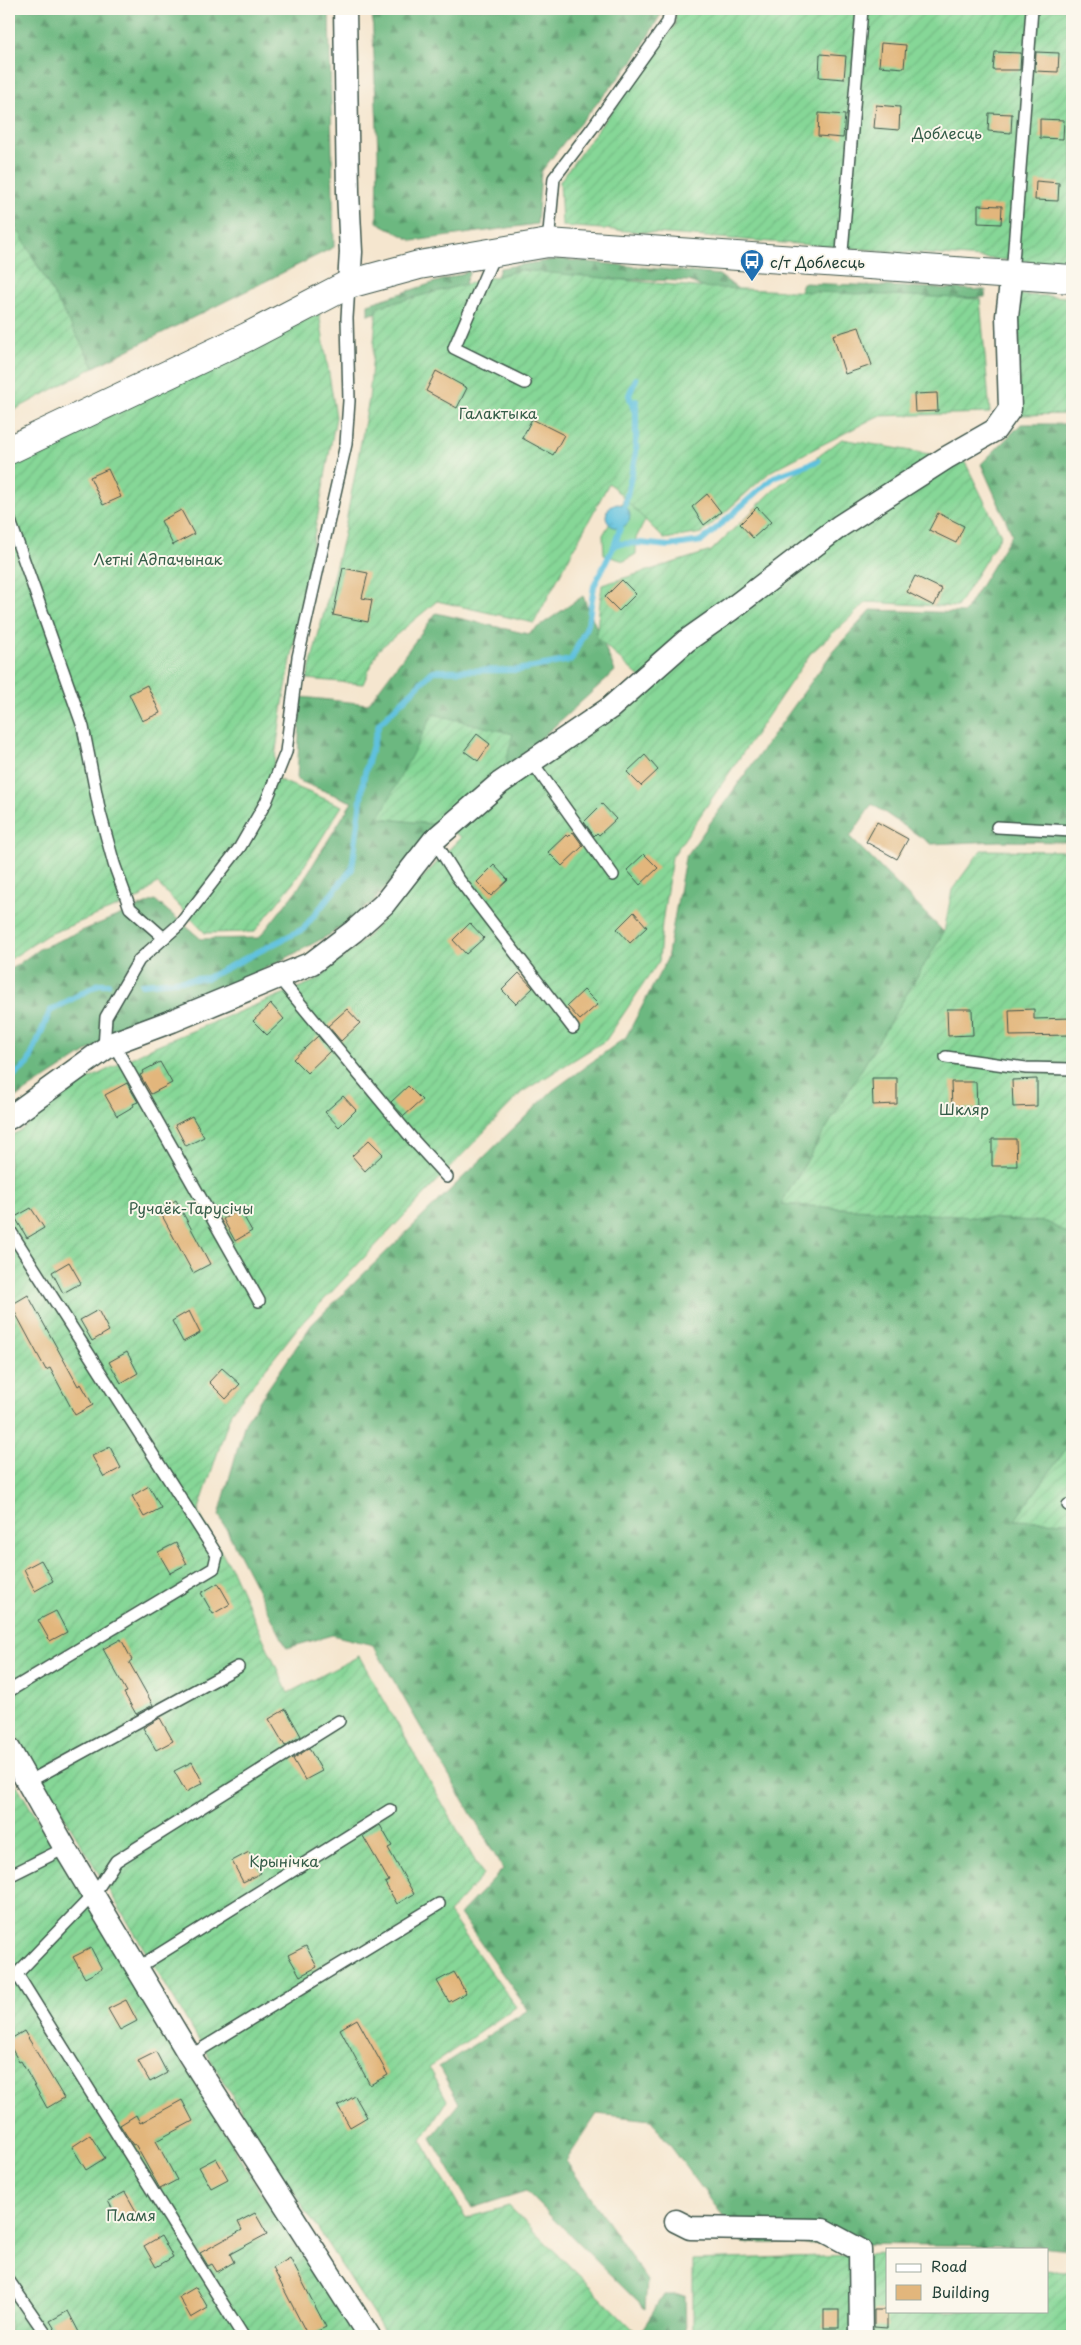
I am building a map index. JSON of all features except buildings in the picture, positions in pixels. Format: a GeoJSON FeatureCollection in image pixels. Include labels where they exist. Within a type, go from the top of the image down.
{"type":"FeatureCollection","features":[{"type":"Feature","properties":{"kind":"street"},"geometry":{"type":"LineString","coordinates":[[345,9],[348,192],[351,252],[349,284]]}},
{"type":"Feature","properties":{"kind":"street"},"geometry":{"type":"LineString","coordinates":[[9,450],[247,337],[349,284],[419,265],[548,243],[1072,279]]}},
{"type":"Feature","properties":{"kind":"street"},"geometry":{"type":"LineString","coordinates":[[9,1118],[108,1046],[312,963],[354,931],[384,904],[434,840],[500,783],[610,708],[686,641],[840,526],[946,458],[995,430],[1010,409],[1007,316],[1012,275]]}},
{"type":"Feature","properties":{"kind":"street"},"geometry":{"type":"LineString","coordinates":[[9,1749],[65,1848],[190,2056],[369,2336]]}},
{"type":"Feature","properties":{"kind":"street"},"geometry":{"type":"LineString","coordinates":[[676,2221],[690,2228],[823,2230],[860,2250],[861,2336]]}},
{"type":"Feature","properties":{"kind":"lane"},"geometry":{"type":"LineString","coordinates":[[548,243],[554,178],[593,128],[668,22],[670,9]]}},
{"type":"Feature","properties":{"kind":"lane"},"geometry":{"type":"LineString","coordinates":[[841,264],[862,9]]}},
{"type":"Feature","properties":{"kind":"lane"},"geometry":{"type":"LineString","coordinates":[[1012,275],[1032,9]]}},
{"type":"Feature","properties":{"kind":"lane"},"geometry":{"type":"LineString","coordinates":[[496,252],[454,348],[525,383]]}},
{"type":"Feature","properties":{"kind":"lane"},"geometry":{"type":"LineString","coordinates":[[260,1301],[108,1046],[106,1017],[139,960],[181,923],[240,846],[266,802],[286,752],[298,657],[346,444],[349,401],[347,318],[349,284]]}},
{"type":"Feature","properties":{"kind":"lane"},"geometry":{"type":"LineString","coordinates":[[9,518],[83,727],[100,813],[114,864],[130,908],[164,938]]}},
{"type":"Feature","properties":{"kind":"lane"},"geometry":{"type":"LineString","coordinates":[[532,762],[613,875]]}},
{"type":"Feature","properties":{"kind":"lane"},"geometry":{"type":"LineString","coordinates":[[997,827],[1072,831]]}},
{"type":"Feature","properties":{"kind":"lane"},"geometry":{"type":"LineString","coordinates":[[434,840],[457,877],[573,1028]]}},
{"type":"Feature","properties":{"kind":"lane"},"geometry":{"type":"LineString","coordinates":[[279,978],[415,1142],[447,1177]]}},
{"type":"Feature","properties":{"kind":"lane"},"geometry":{"type":"LineString","coordinates":[[946,1058],[1026,1068],[1072,1069]]}},
{"type":"Feature","properties":{"kind":"lane"},"geometry":{"type":"LineString","coordinates":[[9,1230],[217,1555],[214,1568],[9,1691]]}},
{"type":"Feature","properties":{"kind":"lane"},"geometry":{"type":"LineString","coordinates":[[28,1782],[238,1668]]}},
{"type":"Feature","properties":{"kind":"lane"},"geometry":{"type":"LineString","coordinates":[[244,2336],[13,1978],[94,1894],[116,1861],[339,1721]]}},
{"type":"Feature","properties":{"kind":"lane"},"geometry":{"type":"LineString","coordinates":[[137,1968],[390,1810]]}},
{"type":"Feature","properties":{"kind":"lane"},"geometry":{"type":"LineString","coordinates":[[9,1876],[65,1848]]}},
{"type":"Feature","properties":{"kind":"lane"},"geometry":{"type":"LineString","coordinates":[[190,2056],[439,1904]]}},
{"type":"Feature","properties":{"kind":"lane"},"geometry":{"type":"LineString","coordinates":[[9,2280],[47,2336]]}},
{"type":"Feature","properties":{"kind":"green space"},"geometry":{"type":"Polygon","coordinates":[[[9,9],[329,9],[334,247],[94,367],[9,214],[9,9]]]}},
{"type":"Feature","properties":{"kind":"green space"},"geometry":{"type":"Polygon","coordinates":[[[372,9],[664,9],[634,60],[541,172],[537,224],[413,241],[377,222],[378,153],[372,9]]]}},
{"type":"Feature","properties":{"kind":"green space","name":"Доблесць"},"geometry":{"type":"Polygon","coordinates":[[[676,9],[1072,9],[1072,265],[562,226],[560,181],[675,25],[676,9]]]}},
{"type":"Feature","properties":{"kind":"green space"},"geometry":{"type":"Polygon","coordinates":[[[9,214],[94,367],[9,413],[9,214]]]}},
{"type":"Feature","properties":{"kind":"green space"},"geometry":{"type":"Polygon","coordinates":[[[559,259],[719,275],[745,294],[740,305],[689,281],[547,278],[495,283],[500,268],[559,259]]]}},
{"type":"Feature","properties":{"kind":"green space","name":"Галактыка"},"geometry":{"type":"Polygon","coordinates":[[[521,270],[695,287],[980,299],[990,413],[878,416],[771,471],[702,533],[664,539],[609,483],[534,623],[437,601],[378,650],[363,684],[307,679],[343,538],[369,399],[377,307],[521,270]]]}},
{"type":"Feature","properties":{"kind":"green space"},"geometry":{"type":"Polygon","coordinates":[[[470,271],[443,338],[450,292],[368,315],[368,304],[470,271]]]}},
{"type":"Feature","properties":{"kind":"green space"},"geometry":{"type":"Polygon","coordinates":[[[803,283],[986,290],[985,297],[875,302],[789,318],[803,283]]]}},
{"type":"Feature","properties":{"kind":"green space"},"geometry":{"type":"Polygon","coordinates":[[[1019,295],[1072,297],[1072,414],[1019,415],[1019,295]]]}},
{"type":"Feature","properties":{"kind":"green space","name":"Летні Адпачынак"},"geometry":{"type":"Polygon","coordinates":[[[319,313],[336,417],[283,703],[272,777],[342,806],[294,882],[254,932],[205,933],[157,883],[142,897],[47,935],[9,960],[9,464],[319,313]]]}},
{"type":"Feature","properties":{"kind":"green space"},"geometry":{"type":"Polygon","coordinates":[[[1021,424],[1072,424],[1072,842],[998,841],[931,844],[872,804],[850,837],[944,932],[781,1204],[1047,1222],[1072,1236],[1072,1441],[1015,1520],[1072,1522],[1072,2249],[1037,2246],[743,2243],[651,2120],[597,2114],[566,2161],[647,2280],[645,2309],[526,2191],[472,2208],[431,2138],[459,2103],[439,2067],[528,2010],[460,1914],[503,1869],[373,1645],[332,1635],[287,1648],[219,1515],[245,1422],[312,1324],[552,1091],[626,1037],[667,959],[685,858],[834,650],[871,610],[964,613],[1012,534],[981,464],[1021,424]]]}},
{"type":"Feature","properties":{"kind":"green space"},"geometry":{"type":"Polygon","coordinates":[[[842,439],[964,460],[1001,535],[957,607],[867,602],[810,654],[672,857],[662,923],[659,961],[606,1040],[522,1092],[300,1325],[231,1412],[198,1512],[233,1572],[288,1693],[359,1656],[483,1875],[449,1913],[516,2007],[429,2067],[447,2100],[421,2140],[466,2218],[509,2206],[634,2330],[630,2336],[387,2336],[237,2104],[9,1724],[9,1136],[20,1131],[75,1086],[155,1046],[315,981],[362,942],[461,837],[441,825],[379,818],[433,714],[513,734],[503,773],[648,685],[596,637],[602,585],[711,551],[778,486],[842,439]]]}},
{"type":"Feature","properties":{"kind":"green space"},"geometry":{"type":"Polygon","coordinates":[[[625,474],[647,517],[636,538],[636,554],[624,561],[604,555],[603,535],[623,501],[625,474]]]}},
{"type":"Feature","properties":{"kind":"green space"},"geometry":{"type":"Polygon","coordinates":[[[583,596],[615,671],[503,773],[379,818],[441,825],[374,901],[331,934],[275,964],[200,998],[139,1018],[9,1102],[9,971],[39,949],[155,900],[201,939],[259,938],[299,887],[352,802],[297,780],[301,697],[368,704],[436,613],[528,634],[583,596]]]}},
{"type":"Feature","properties":{"kind":"green space","name":"Шкляр"},"geometry":{"type":"Polygon","coordinates":[[[981,850],[1072,851],[1072,1236],[1047,1222],[781,1204],[944,932],[952,890],[981,850]]]}},
{"type":"Feature","properties":{"kind":"green space"},"geometry":{"type":"Polygon","coordinates":[[[1072,1441],[1072,1522],[1015,1520],[1072,1441]]]}},
{"type":"Feature","properties":{"kind":"green space","name":"Пламя"},"geometry":{"type":"Polygon","coordinates":[[[9,1772],[258,2188],[356,2336],[9,2336],[9,1772]]]}},
{"type":"Feature","properties":{"kind":"green space"},"geometry":{"type":"Polygon","coordinates":[[[886,2254],[886,2312],[1048,2312],[1048,2270],[1072,2273],[1072,2336],[693,2336],[693,2260],[886,2254]]]}},
{"type":"Feature","properties":{"kind":"green space"},"geometry":{"type":"Polygon","coordinates":[[[664,2295],[685,2295],[686,2336],[638,2336],[664,2295]]]}},
{"type":"Feature","properties":{"kind":"water"},"geometry":{"type":"Polygon","coordinates":[[[618,504],[623,505],[629,511],[629,521],[623,527],[618,528],[613,527],[607,521],[606,516],[607,511],[613,505],[618,504]]]}},
{"type":"Feature","properties":{"kind":"waterway"},"geometry":{"type":"LineString","coordinates":[[634,410],[629,395],[636,379]]}},
{"type":"Feature","properties":{"kind":"waterway"},"geometry":{"type":"LineString","coordinates":[[142,984],[207,978],[303,929],[352,869],[364,776],[379,724],[433,671],[517,670],[571,660],[588,624],[594,586],[615,544],[620,528],[636,453],[636,401]]}},
{"type":"Feature","properties":{"kind":"waterway"},"geometry":{"type":"LineString","coordinates":[[615,544],[639,543],[669,546],[702,541],[774,477],[818,461]]}},
{"type":"Feature","properties":{"kind":"waterway"},"geometry":{"type":"LineString","coordinates":[[9,1080],[28,1064],[50,1011],[99,984],[108,984]]}},
{"type":"Feature","properties":{"kind":"place","name":"с/т Доблесць"},"geometry":{"type":"Point","coordinates":[752,282]}},
{"type":"Feature","properties":{"kind":"park label","name":"Ручаёк-Тарусічы"},"geometry":{"type":"Point","coordinates":[191,1207]}},
{"type":"Feature","properties":{"kind":"park label","name":"Крынічка"},"geometry":{"type":"Point","coordinates":[284,1860]}}]}
